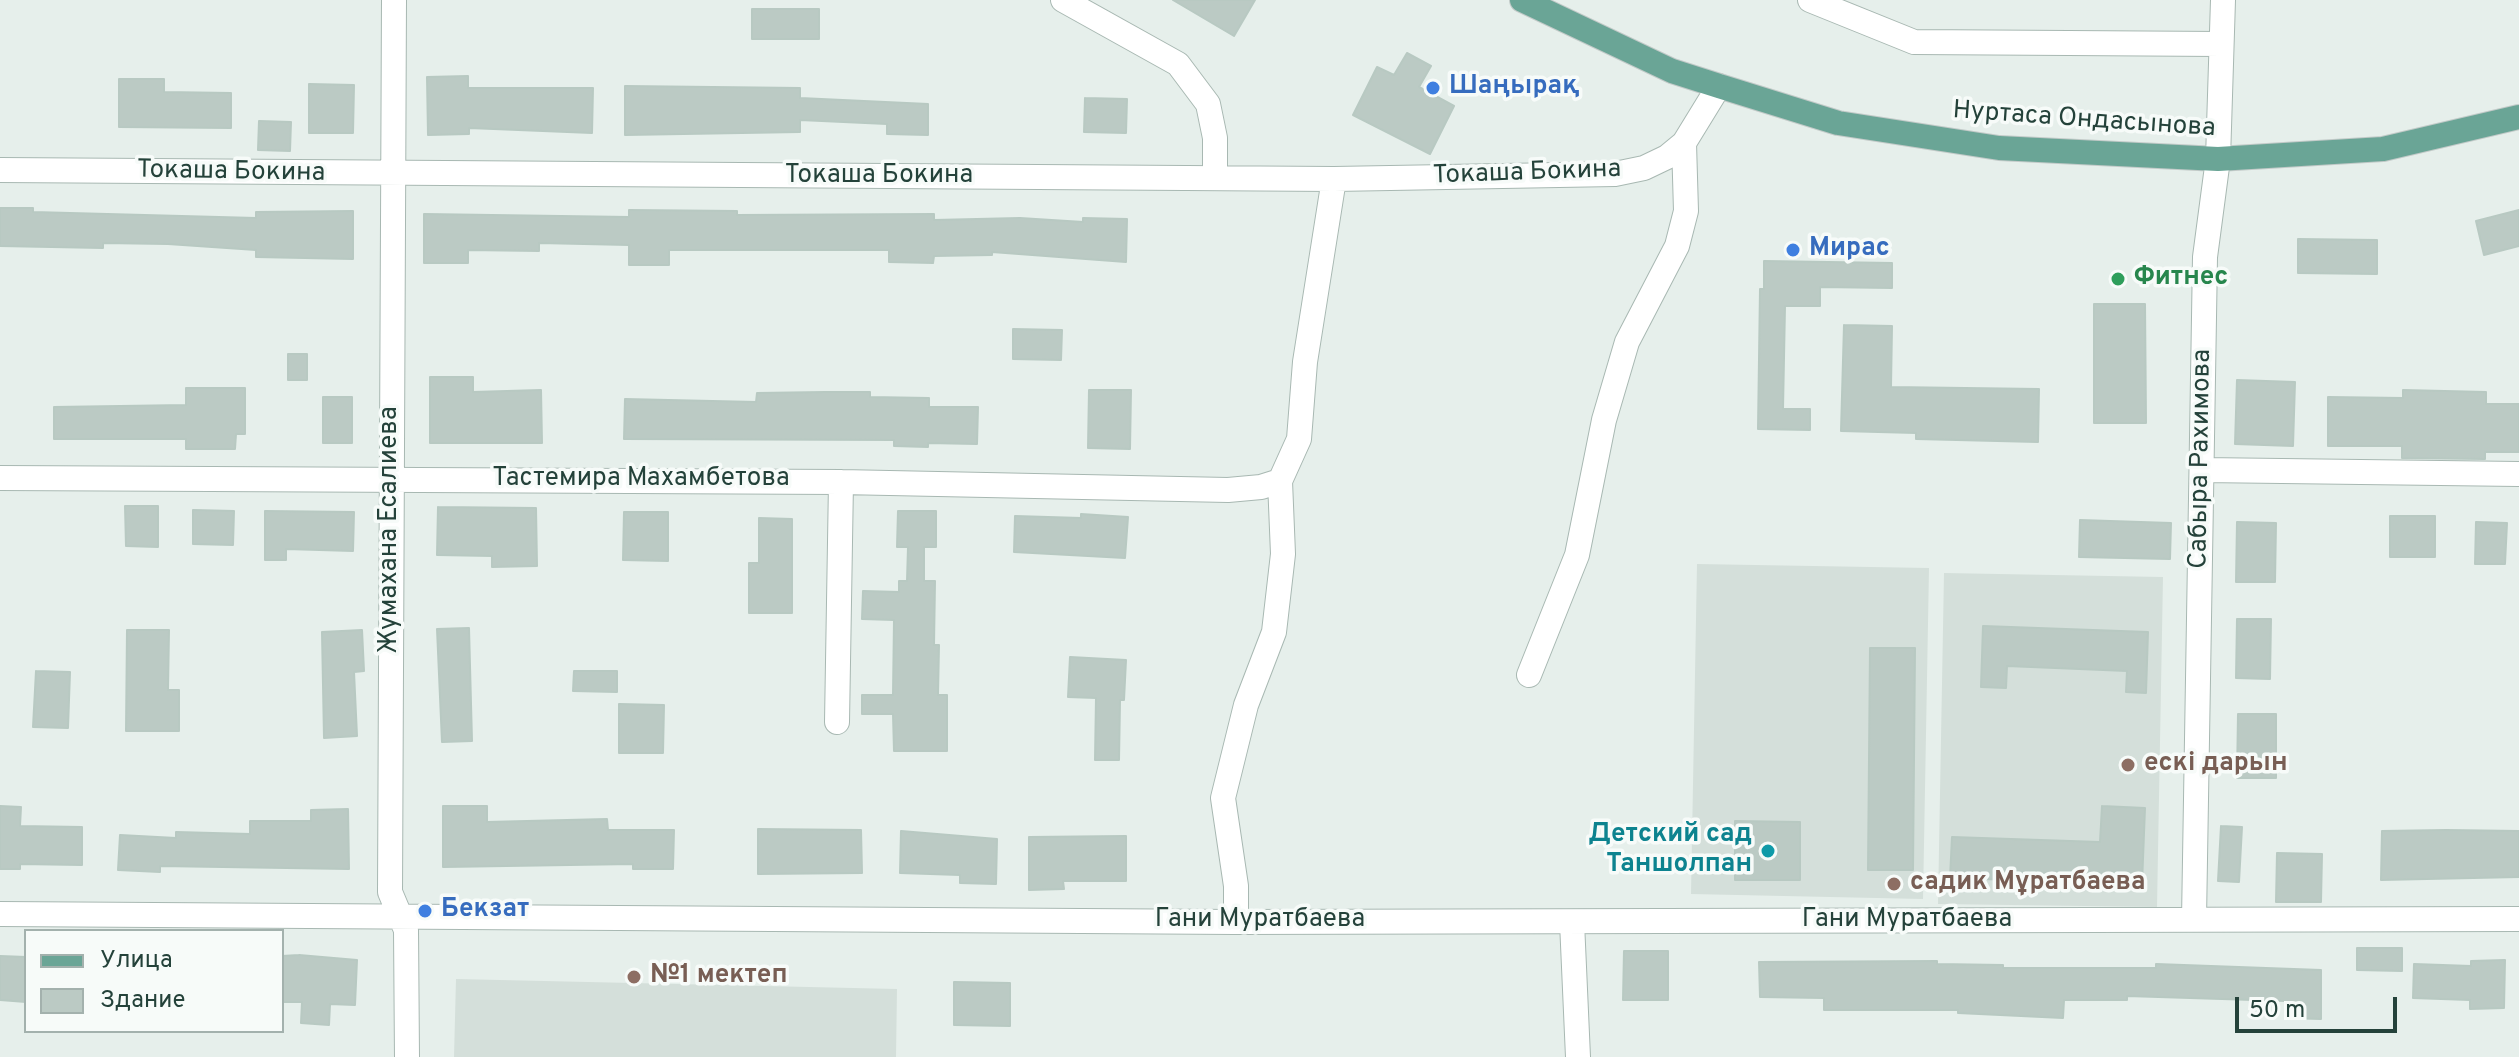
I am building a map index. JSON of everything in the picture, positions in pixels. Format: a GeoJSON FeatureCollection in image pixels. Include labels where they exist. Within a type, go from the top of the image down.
{"type":"FeatureCollection","features":[{"type":"Feature","properties":{"kind":"main road","name":"Нуртаса Ондасынова"},"geometry":{"type":"LineString","coordinates":[[1522,0],[1672,71],[1838,123],[1953,142],[2107,155],[2218,159],[2383,149],[2519,117]]}},
{"type":"Feature","properties":{"kind":"street","name":"Жумахана Есалиева"},"geometry":{"type":"LineString","coordinates":[[394,0],[390,892],[397,915],[406,930],[407,1057]]}},
{"type":"Feature","properties":{"kind":"street"},"geometry":{"type":"LineString","coordinates":[[1063,0],[1178,64],[1208,104],[1215,138],[1215,178]]}},
{"type":"Feature","properties":{"kind":"street"},"geometry":{"type":"LineString","coordinates":[[1810,0],[1914,42],[2221,44]]}},
{"type":"Feature","properties":{"kind":"street","name":"Сабыра Рахимова"},"geometry":{"type":"LineString","coordinates":[[2194,919],[2205,257],[2218,159],[2223,0]]}},
{"type":"Feature","properties":{"kind":"street","name":"Токаша Бокина"},"geometry":{"type":"LineString","coordinates":[[0,170],[1334,179],[1615,174],[1644,168],[1667,157],[1684,143],[1719,86]]}},
{"type":"Feature","properties":{"kind":"street"},"geometry":{"type":"LineString","coordinates":[[1529,675],[1577,555],[1604,420],[1627,342],[1677,246],[1686,211],[1684,143]]}},
{"type":"Feature","properties":{"kind":"street"},"geometry":{"type":"LineString","coordinates":[[1236,922],[1236,886],[1223,798],[1246,705],[1274,632],[1283,554],[1280,481],[1299,439],[1305,362],[1334,179]]}},
{"type":"Feature","properties":{"kind":"street"},"geometry":{"type":"LineString","coordinates":[[2203,470],[2519,474]]}},
{"type":"Feature","properties":{"kind":"street","name":"Тастемира Махамбетова"},"geometry":{"type":"LineString","coordinates":[[0,478],[841,482],[1228,490],[1261,487],[1280,481]]}},
{"type":"Feature","properties":{"kind":"street"},"geometry":{"type":"LineString","coordinates":[[837,722],[841,482]]}},
{"type":"Feature","properties":{"kind":"street","name":"Гани Муратбаева"},"geometry":{"type":"LineString","coordinates":[[0,914],[1236,922],[2519,919]]}},
{"type":"Feature","properties":{"kind":"street"},"geometry":{"type":"LineString","coordinates":[[1572,922],[1578,1057]]}},
{"type":"Feature","properties":{"kind":"shaded area"},"geometry":{"type":"Polygon","coordinates":[[[1697,564],[1929,568],[1923,899],[1691,894],[1697,564]]]}},
{"type":"Feature","properties":{"kind":"shaded area"},"geometry":{"type":"Polygon","coordinates":[[[1944,573],[2163,577],[2157,907],[1938,904],[1944,573]]]}},
{"type":"Feature","properties":{"kind":"shaded area"},"geometry":{"type":"Polygon","coordinates":[[[456,979],[897,989],[896,1057],[454,1057],[456,979]]]}},
{"type":"Feature","properties":{"kind":"building"},"geometry":{"type":"Polygon","coordinates":[[[1173,0],[1255,0],[1234,36],[1173,0]]]}},
{"type":"Feature","properties":{"kind":"building"},"geometry":{"type":"Polygon","coordinates":[[[752,9],[819,9],[819,39],[752,39],[752,9]]]}},
{"type":"Feature","properties":{"kind":"building"},"geometry":{"type":"Polygon","coordinates":[[[1407,53],[1431,66],[1419,87],[1454,106],[1430,154],[1353,115],[1377,67],[1394,75],[1407,53]]]}},
{"type":"Feature","properties":{"kind":"building"},"geometry":{"type":"Polygon","coordinates":[[[468,76],[468,88],[593,88],[592,133],[469,128],[469,134],[428,135],[427,77],[468,76]]]}},
{"type":"Feature","properties":{"kind":"building"},"geometry":{"type":"Polygon","coordinates":[[[119,79],[164,79],[164,92],[231,93],[231,128],[119,127],[119,79]]]}},
{"type":"Feature","properties":{"kind":"building"},"geometry":{"type":"Polygon","coordinates":[[[309,84],[354,85],[353,133],[309,133],[309,84]]]}},
{"type":"Feature","properties":{"kind":"building"},"geometry":{"type":"Polygon","coordinates":[[[625,86],[800,88],[800,98],[928,104],[928,135],[887,134],[887,124],[800,120],[800,132],[625,135],[625,86]]]}},
{"type":"Feature","properties":{"kind":"building"},"geometry":{"type":"Polygon","coordinates":[[[1085,98],[1127,99],[1126,133],[1084,132],[1085,98]]]}},
{"type":"Feature","properties":{"kind":"building"},"geometry":{"type":"Polygon","coordinates":[[[259,121],[291,122],[290,151],[258,150],[259,121]]]}},
{"type":"Feature","properties":{"kind":"building"},"geometry":{"type":"Polygon","coordinates":[[[0,208],[33,208],[33,212],[256,218],[256,212],[353,211],[353,259],[256,257],[256,250],[168,244],[103,243],[103,248],[0,246],[0,208]]]}},
{"type":"Feature","properties":{"kind":"building"},"geometry":{"type":"Polygon","coordinates":[[[629,210],[737,211],[737,215],[934,214],[934,220],[1020,218],[1083,222],[1083,218],[1127,219],[1126,262],[992,252],[992,255],[934,256],[933,263],[889,262],[889,250],[669,250],[669,265],[629,265],[629,245],[539,243],[539,251],[468,250],[468,263],[424,263],[424,214],[629,217],[629,210]]]}},
{"type":"Feature","properties":{"kind":"building"},"geometry":{"type":"Polygon","coordinates":[[[2519,210],[2519,246],[2484,255],[2476,221],[2519,210]]]}},
{"type":"Feature","properties":{"kind":"building"},"geometry":{"type":"Polygon","coordinates":[[[2298,239],[2377,240],[2377,274],[2298,273],[2298,239]]]}},
{"type":"Feature","properties":{"kind":"building"},"geometry":{"type":"Polygon","coordinates":[[[1764,261],[1892,263],[1892,288],[1820,287],[1820,306],[1785,306],[1783,409],[1810,409],[1810,430],[1758,429],[1760,289],[1764,289],[1764,261]]]}},
{"type":"Feature","properties":{"kind":"building"},"geometry":{"type":"Polygon","coordinates":[[[2094,304],[2145,304],[2146,423],[2094,423],[2094,304]]]}},
{"type":"Feature","properties":{"kind":"building"},"geometry":{"type":"Polygon","coordinates":[[[1844,325],[1892,326],[1891,387],[2039,389],[2038,442],[1916,439],[1916,433],[1841,431],[1844,325]]]}},
{"type":"Feature","properties":{"kind":"building"},"geometry":{"type":"Polygon","coordinates":[[[1013,329],[1062,330],[1061,360],[1013,359],[1013,329]]]}},
{"type":"Feature","properties":{"kind":"building"},"geometry":{"type":"Polygon","coordinates":[[[288,354],[307,354],[307,380],[288,380],[288,354]]]}},
{"type":"Feature","properties":{"kind":"building"},"geometry":{"type":"Polygon","coordinates":[[[430,377],[473,377],[473,392],[541,390],[542,443],[430,443],[430,377]]]}},
{"type":"Feature","properties":{"kind":"building"},"geometry":{"type":"Polygon","coordinates":[[[2237,380],[2295,382],[2293,446],[2235,444],[2237,380]]]}},
{"type":"Feature","properties":{"kind":"building"},"geometry":{"type":"Polygon","coordinates":[[[186,388],[245,388],[245,434],[236,434],[235,449],[186,449],[186,439],[54,439],[54,407],[186,405],[186,388]]]}},
{"type":"Feature","properties":{"kind":"building"},"geometry":{"type":"Polygon","coordinates":[[[1089,390],[1131,390],[1130,449],[1088,448],[1089,390]]]}},
{"type":"Feature","properties":{"kind":"building"},"geometry":{"type":"Polygon","coordinates":[[[2403,390],[2486,392],[2486,404],[2519,404],[2519,452],[2485,452],[2485,459],[2402,458],[2402,446],[2328,446],[2328,397],[2403,398],[2403,390]]]}},
{"type":"Feature","properties":{"kind":"building"},"geometry":{"type":"Polygon","coordinates":[[[870,392],[870,397],[929,398],[929,407],[978,407],[977,444],[928,443],[928,447],[894,446],[894,440],[624,439],[625,399],[756,402],[757,393],[870,392]]]}},
{"type":"Feature","properties":{"kind":"building"},"geometry":{"type":"Polygon","coordinates":[[[323,397],[352,397],[352,443],[323,443],[323,397]]]}},
{"type":"Feature","properties":{"kind":"building"},"geometry":{"type":"Polygon","coordinates":[[[125,506],[158,506],[158,547],[126,546],[125,506]]]}},
{"type":"Feature","properties":{"kind":"building"},"geometry":{"type":"Polygon","coordinates":[[[438,507],[536,508],[537,566],[492,567],[492,556],[437,555],[438,507]]]}},
{"type":"Feature","properties":{"kind":"building"},"geometry":{"type":"Polygon","coordinates":[[[193,510],[234,511],[233,545],[193,544],[193,510]]]}},
{"type":"Feature","properties":{"kind":"building"},"geometry":{"type":"Polygon","coordinates":[[[265,511],[354,512],[353,551],[286,549],[286,560],[265,560],[265,511]]]}},
{"type":"Feature","properties":{"kind":"building"},"geometry":{"type":"Polygon","coordinates":[[[898,511],[936,511],[936,547],[924,547],[924,581],[935,581],[934,645],[939,645],[938,695],[947,695],[947,751],[894,751],[893,714],[862,714],[862,695],[893,695],[894,620],[862,619],[863,591],[899,592],[899,581],[907,581],[908,547],[897,547],[898,511]]]}},
{"type":"Feature","properties":{"kind":"building"},"geometry":{"type":"Polygon","coordinates":[[[624,512],[668,512],[668,561],[623,560],[624,512]]]}},
{"type":"Feature","properties":{"kind":"building"},"geometry":{"type":"Polygon","coordinates":[[[1081,514],[1128,517],[1125,558],[1014,552],[1015,516],[1081,518],[1081,514]]]}},
{"type":"Feature","properties":{"kind":"building"},"geometry":{"type":"Polygon","coordinates":[[[2390,516],[2435,516],[2435,557],[2390,557],[2390,516]]]}},
{"type":"Feature","properties":{"kind":"building"},"geometry":{"type":"Polygon","coordinates":[[[759,518],[792,519],[792,613],[749,613],[749,563],[759,563],[759,518]]]}},
{"type":"Feature","properties":{"kind":"building"},"geometry":{"type":"Polygon","coordinates":[[[2080,520],[2171,523],[2170,559],[2079,557],[2080,520]]]}},
{"type":"Feature","properties":{"kind":"building"},"geometry":{"type":"Polygon","coordinates":[[[2237,522],[2276,523],[2275,582],[2236,582],[2237,522]]]}},
{"type":"Feature","properties":{"kind":"building"},"geometry":{"type":"Polygon","coordinates":[[[2476,522],[2507,523],[2505,564],[2475,564],[2476,522]]]}},
{"type":"Feature","properties":{"kind":"building"},"geometry":{"type":"Polygon","coordinates":[[[2237,619],[2271,619],[2270,679],[2236,678],[2237,619]]]}},
{"type":"Feature","properties":{"kind":"building"},"geometry":{"type":"Polygon","coordinates":[[[1983,626],[2148,632],[2146,693],[2126,692],[2127,671],[2007,666],[2006,688],[1981,687],[1983,626]]]}},
{"type":"Feature","properties":{"kind":"building"},"geometry":{"type":"Polygon","coordinates":[[[469,628],[472,741],[442,742],[437,629],[469,628]]]}},
{"type":"Feature","properties":{"kind":"building"},"geometry":{"type":"Polygon","coordinates":[[[127,630],[169,630],[168,690],[179,690],[179,731],[126,731],[127,630]]]}},
{"type":"Feature","properties":{"kind":"building"},"geometry":{"type":"Polygon","coordinates":[[[362,630],[364,671],[354,672],[357,736],[324,738],[322,632],[362,630]]]}},
{"type":"Feature","properties":{"kind":"building"},"geometry":{"type":"Polygon","coordinates":[[[1870,648],[1915,648],[1913,870],[1868,870],[1870,648]]]}},
{"type":"Feature","properties":{"kind":"building"},"geometry":{"type":"Polygon","coordinates":[[[1070,657],[1126,660],[1124,700],[1120,700],[1119,760],[1095,760],[1096,698],[1068,697],[1070,657]]]}},
{"type":"Feature","properties":{"kind":"building"},"geometry":{"type":"Polygon","coordinates":[[[36,671],[70,672],[68,728],[33,727],[36,671]]]}},
{"type":"Feature","properties":{"kind":"building"},"geometry":{"type":"Polygon","coordinates":[[[574,671],[617,671],[617,692],[573,691],[574,671]]]}},
{"type":"Feature","properties":{"kind":"building"},"geometry":{"type":"Polygon","coordinates":[[[619,704],[664,705],[663,753],[619,753],[619,704]]]}},
{"type":"Feature","properties":{"kind":"building"},"geometry":{"type":"Polygon","coordinates":[[[2238,714],[2276,714],[2276,778],[2237,778],[2238,714]]]}},
{"type":"Feature","properties":{"kind":"building"},"geometry":{"type":"Polygon","coordinates":[[[0,806],[21,807],[20,826],[82,827],[82,865],[20,864],[20,869],[0,869],[0,806]]]}},
{"type":"Feature","properties":{"kind":"building"},"geometry":{"type":"Polygon","coordinates":[[[443,806],[487,806],[487,822],[607,819],[608,830],[674,830],[673,869],[633,869],[633,864],[443,867],[443,806]]]}},
{"type":"Feature","properties":{"kind":"building"},"geometry":{"type":"Polygon","coordinates":[[[2102,806],[2145,808],[2142,884],[1950,878],[1952,837],[2100,842],[2102,806]]]}},
{"type":"Feature","properties":{"kind":"building"},"geometry":{"type":"Polygon","coordinates":[[[348,809],[349,869],[160,866],[160,872],[118,870],[120,835],[176,838],[176,832],[250,834],[250,821],[311,821],[311,810],[348,809]]]}},
{"type":"Feature","properties":{"kind":"building","name":"Детский сад Таншолпан"},"geometry":{"type":"Polygon","coordinates":[[[1735,821],[1800,822],[1800,880],[1735,880],[1735,821]]]}},
{"type":"Feature","properties":{"kind":"building"},"geometry":{"type":"Polygon","coordinates":[[[2221,826],[2242,827],[2239,882],[2218,881],[2221,826]]]}},
{"type":"Feature","properties":{"kind":"building"},"geometry":{"type":"Polygon","coordinates":[[[758,829],[861,830],[862,873],[758,874],[758,829]]]}},
{"type":"Feature","properties":{"kind":"building"},"geometry":{"type":"Polygon","coordinates":[[[901,831],[997,839],[996,884],[960,883],[960,875],[900,873],[901,831]]]}},
{"type":"Feature","properties":{"kind":"building"},"geometry":{"type":"Polygon","coordinates":[[[2382,831],[2519,831],[2519,877],[2381,880],[2382,831]]]}},
{"type":"Feature","properties":{"kind":"building"},"geometry":{"type":"Polygon","coordinates":[[[1126,836],[1126,881],[1063,881],[1064,889],[1029,890],[1029,837],[1126,836]]]}},
{"type":"Feature","properties":{"kind":"building"},"geometry":{"type":"Polygon","coordinates":[[[2277,853],[2322,854],[2321,902],[2276,902],[2277,853]]]}},
{"type":"Feature","properties":{"kind":"building"},"geometry":{"type":"Polygon","coordinates":[[[2357,948],[2402,948],[2402,971],[2357,970],[2357,948]]]}},
{"type":"Feature","properties":{"kind":"building"},"geometry":{"type":"Polygon","coordinates":[[[1624,951],[1668,951],[1668,1000],[1623,1000],[1624,951]]]}},
{"type":"Feature","properties":{"kind":"building"},"geometry":{"type":"Polygon","coordinates":[[[0,956],[24,957],[24,1002],[0,1000],[0,956]]]}},
{"type":"Feature","properties":{"kind":"building"},"geometry":{"type":"Polygon","coordinates":[[[284,956],[357,960],[355,1005],[330,1004],[329,1025],[301,1023],[302,1002],[284,1002],[284,956]]]}},
{"type":"Feature","properties":{"kind":"building"},"geometry":{"type":"Polygon","coordinates":[[[2505,960],[2504,1008],[2470,1009],[2470,1000],[2413,998],[2414,964],[2471,966],[2471,961],[2505,960]]]}},
{"type":"Feature","properties":{"kind":"building"},"geometry":{"type":"Polygon","coordinates":[[[1937,961],[1937,964],[2003,965],[2003,968],[2156,968],[2156,964],[2321,970],[2321,1019],[2285,1018],[2285,1001],[2127,996],[2127,1000],[2064,1000],[2063,1018],[1958,1013],[1958,1010],[1824,1010],[1824,998],[1760,997],[1759,962],[1937,961]]]}},
{"type":"Feature","properties":{"kind":"building"},"geometry":{"type":"Polygon","coordinates":[[[954,982],[1010,983],[1010,1026],[954,1025],[954,982]]]}},
{"type":"Feature","properties":{"kind":"place","name":"Шаңырақ"},"geometry":{"type":"Point","coordinates":[1433,88]}},
{"type":"Feature","properties":{"kind":"place","name":"Мирас"},"geometry":{"type":"Point","coordinates":[1793,250]}},
{"type":"Feature","properties":{"kind":"place","name":"Фитнес"},"geometry":{"type":"Point","coordinates":[2118,279]}},
{"type":"Feature","properties":{"kind":"place","name":"ескі дарын"},"geometry":{"type":"Point","coordinates":[2128,765]}},
{"type":"Feature","properties":{"kind":"place","name":"Детский сад Таншолпан"},"geometry":{"type":"Point","coordinates":[1768,851]}},
{"type":"Feature","properties":{"kind":"place","name":"садик Мұратбаева"},"geometry":{"type":"Point","coordinates":[1894,884]}},
{"type":"Feature","properties":{"kind":"place","name":"Бекзат"},"geometry":{"type":"Point","coordinates":[425,911]}},
{"type":"Feature","properties":{"kind":"place","name":"№1 мектеп"},"geometry":{"type":"Point","coordinates":[634,977]}}]}
